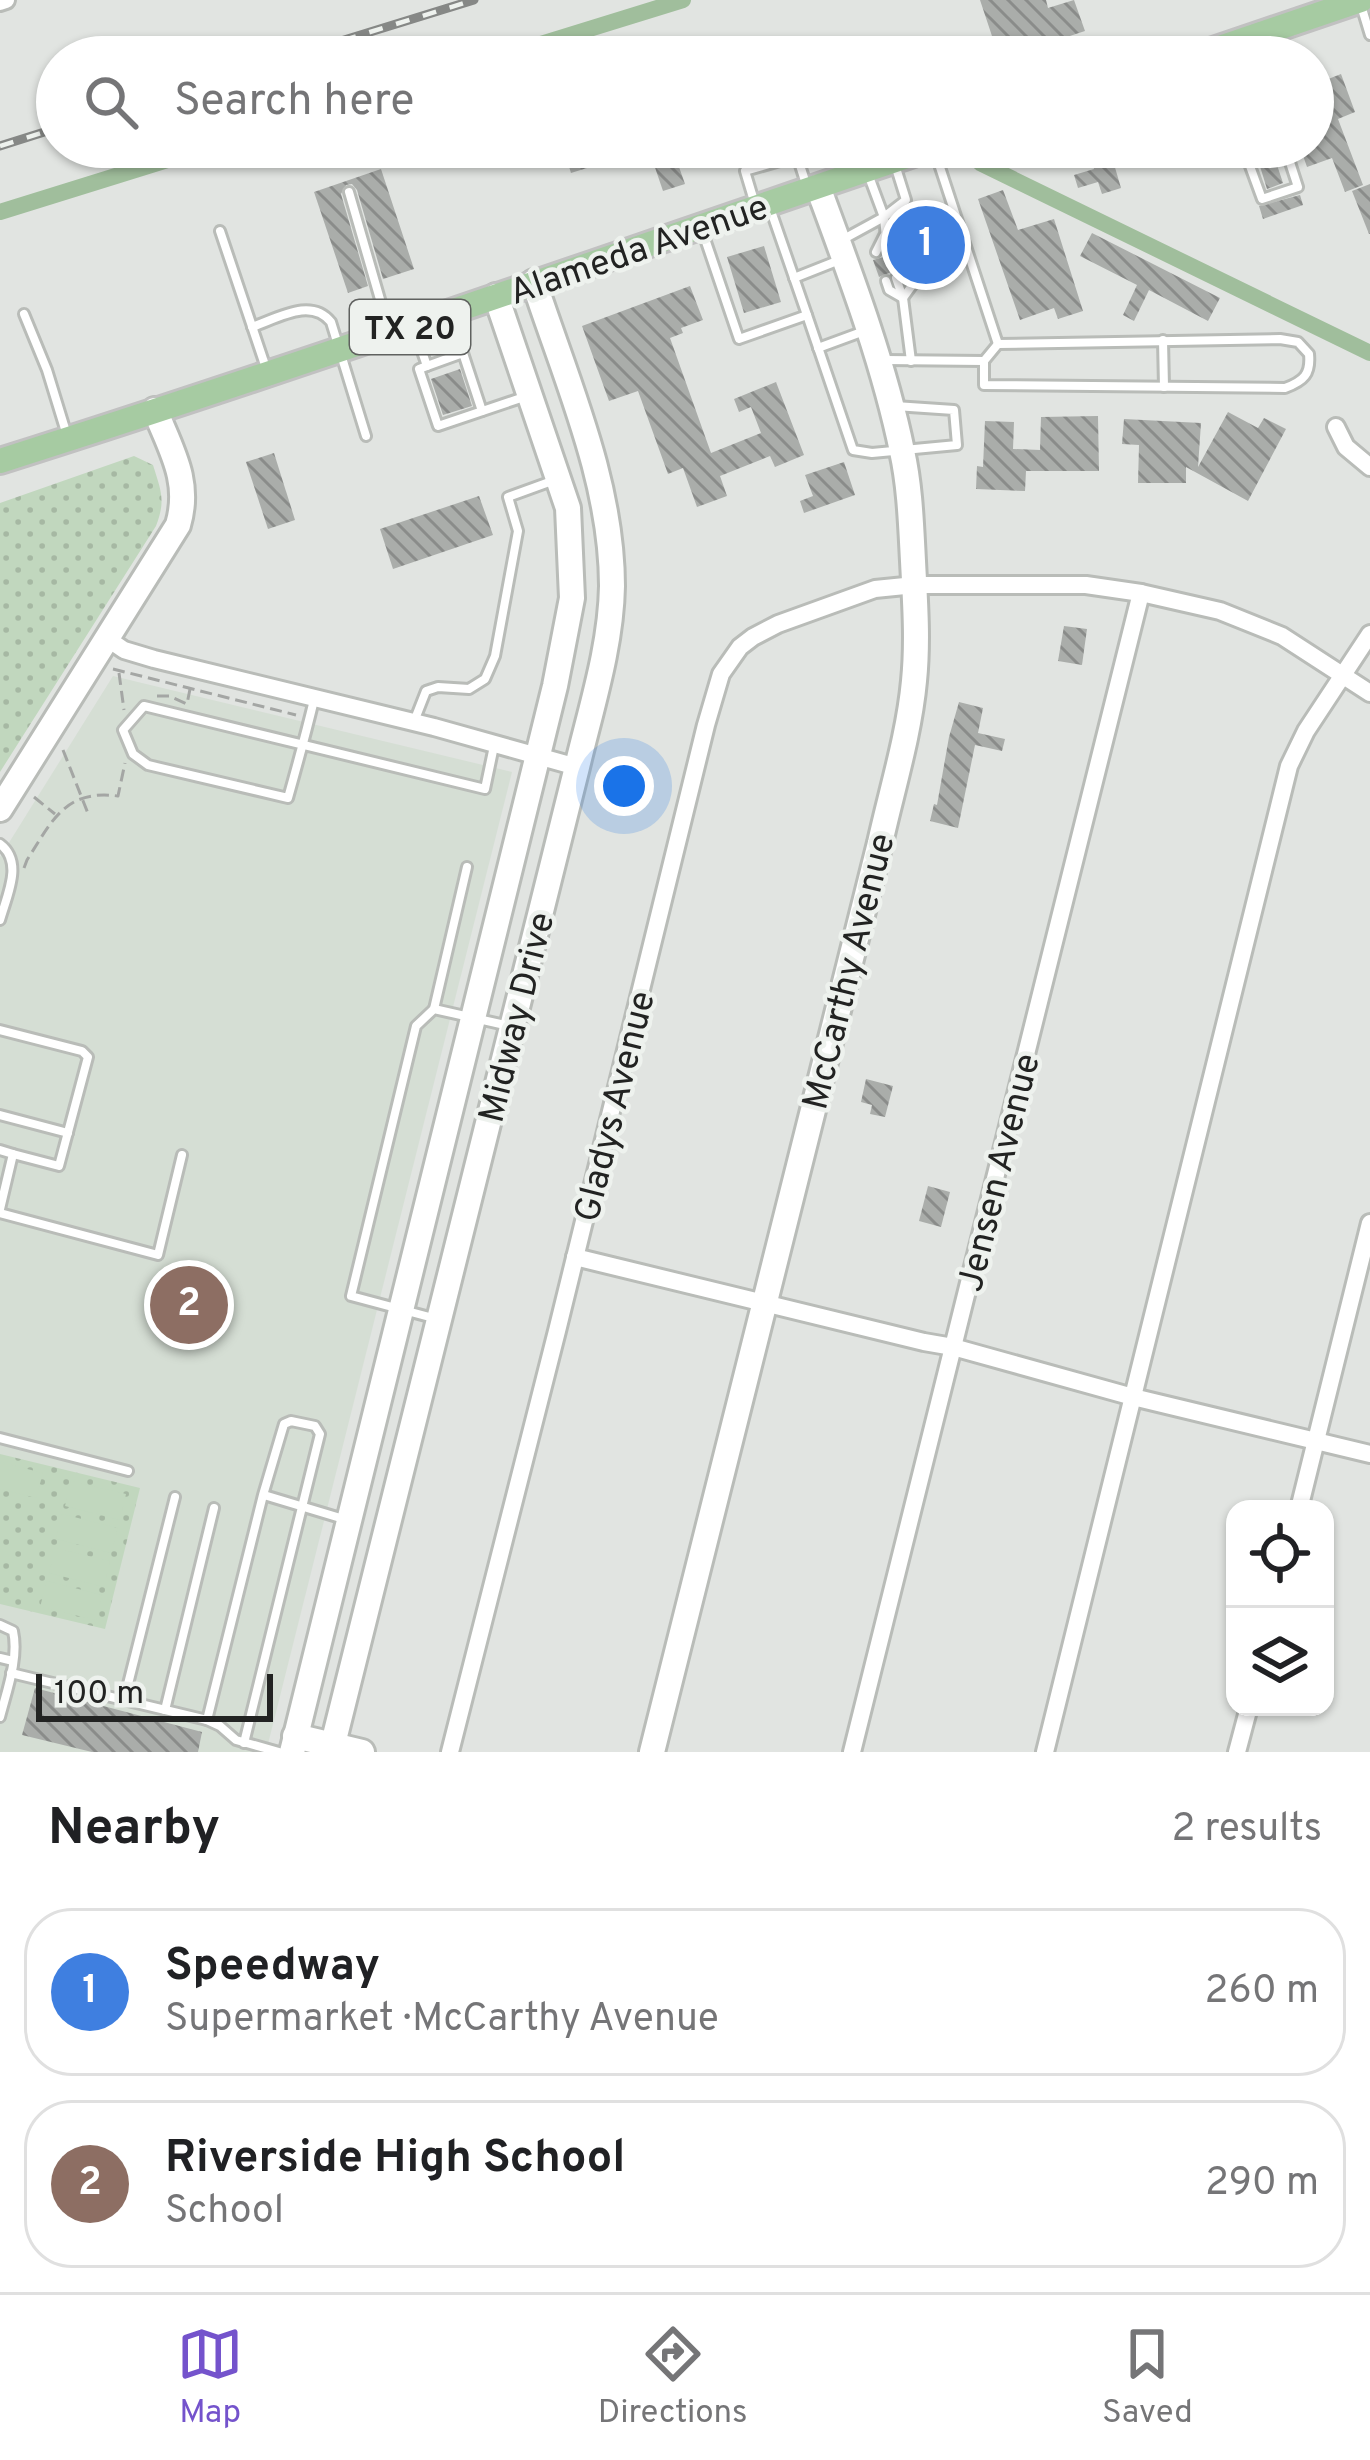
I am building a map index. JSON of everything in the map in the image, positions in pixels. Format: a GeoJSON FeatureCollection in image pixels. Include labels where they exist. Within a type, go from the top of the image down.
{"type":"FeatureCollection","features":[{"type":"Feature","properties":{"kind":"main road"},"geometry":{"type":"LineString","coordinates":[[1263,36],[1360,0]]}},
{"type":"Feature","properties":{"kind":"main road","name":"Alameda Avenue"},"geometry":{"type":"LineString","coordinates":[[0,461],[813,189],[847,168]]}},
{"type":"Feature","properties":{"kind":"main road","name":"McCarthy Avenue"},"geometry":{"type":"LineString","coordinates":[[652,1752],[910,715],[917,633],[910,496],[902,450],[841,250],[813,189]]}},
{"type":"Feature","properties":{"kind":"main road","name":"Midway Drive"},"geometry":{"type":"LineString","coordinates":[[332,1748],[609,628],[610,544],[602,499],[534,282]]}},
{"type":"Feature","properties":{"kind":"main road","name":"Midway Drive"},"geometry":{"type":"LineString","coordinates":[[289,1747],[564,650],[572,598],[568,508],[496,296]]}},
{"type":"Feature","properties":{"kind":"main road"},"geometry":{"type":"LineString","coordinates":[[0,808],[178,525],[184,506],[180,474],[154,410]]}},
{"type":"Feature","properties":{"kind":"main road"},"geometry":{"type":"LineString","coordinates":[[289,1747],[362,1752]]}},
{"type":"Feature","properties":{"kind":"street"},"geometry":{"type":"LineString","coordinates":[[1336,427],[1346,447],[1370,467]]}},
{"type":"Feature","properties":{"kind":"street","name":"Gladys Avenue"},"geometry":{"type":"LineString","coordinates":[[450,1752],[721,674],[740,647],[778,624],[875,589],[1086,585],[1141,593],[1252,621],[1370,694]]}},
{"type":"Feature","properties":{"kind":"street","name":"Jensen Avenue"},"geometry":{"type":"LineString","coordinates":[[852,1752],[1141,593]]}},
{"type":"Feature","properties":{"kind":"street"},"geometry":{"type":"LineString","coordinates":[[1045,1752],[1289,766],[1306,731],[1370,634]]}},
{"type":"Feature","properties":{"kind":"street"},"geometry":{"type":"LineString","coordinates":[[108,639],[124,650],[154,659],[577,767]]}},
{"type":"Feature","properties":{"kind":"street"},"geometry":{"type":"LineString","coordinates":[[1301,1500],[1370,1223]]}},
{"type":"Feature","properties":{"kind":"street"},"geometry":{"type":"LineString","coordinates":[[575,1257],[1370,1454]]}},
{"type":"Feature","properties":{"kind":"street"},"geometry":{"type":"LineString","coordinates":[[1238,1752],[1247,1716]]}},
{"type":"Feature","properties":{"kind":"lane"},"geometry":{"type":"LineString","coordinates":[[1360,0],[1370,35]]}},
{"type":"Feature","properties":{"kind":"lane"},"geometry":{"type":"LineString","coordinates":[[1275,29],[1277,36]]}},
{"type":"Feature","properties":{"kind":"lane"},"geometry":{"type":"LineString","coordinates":[[756,168],[746,171],[794,278],[853,450],[872,453],[957,445],[954,410],[891,406]]}},
{"type":"Feature","properties":{"kind":"lane"},"geometry":{"type":"LineString","coordinates":[[803,168],[813,189]]}},
{"type":"Feature","properties":{"kind":"lane"},"geometry":{"type":"LineString","coordinates":[[865,168],[884,217],[887,248]]}},
{"type":"Feature","properties":{"kind":"lane"},"geometry":{"type":"LineString","coordinates":[[794,278],[841,250],[905,200],[896,168]]}},
{"type":"Feature","properties":{"kind":"lane"},"geometry":{"type":"LineString","coordinates":[[941,168],[998,344]]}},
{"type":"Feature","properties":{"kind":"lane"},"geometry":{"type":"LineString","coordinates":[[1254,168],[1262,199],[1298,187],[1292,168]]}},
{"type":"Feature","properties":{"kind":"lane"},"geometry":{"type":"LineString","coordinates":[[349,192],[402,330],[427,366]]}},
{"type":"Feature","properties":{"kind":"lane"},"geometry":{"type":"LineString","coordinates":[[700,226],[739,339],[807,316]]}},
{"type":"Feature","properties":{"kind":"lane"},"geometry":{"type":"LineString","coordinates":[[220,232],[268,372]]}},
{"type":"Feature","properties":{"kind":"lane"},"geometry":{"type":"LineString","coordinates":[[884,236],[903,243]]}},
{"type":"Feature","properties":{"kind":"lane"},"geometry":{"type":"LineString","coordinates":[[876,252],[884,236]]}},
{"type":"Feature","properties":{"kind":"lane"},"geometry":{"type":"LineString","coordinates":[[911,361],[903,298],[916,280],[913,273]]}},
{"type":"Feature","properties":{"kind":"lane"},"geometry":{"type":"LineString","coordinates":[[891,280],[890,290],[903,298]]}},
{"type":"Feature","properties":{"kind":"lane"},"geometry":{"type":"LineString","coordinates":[[252,327],[298,311],[314,309],[326,315],[366,436]]}},
{"type":"Feature","properties":{"kind":"lane"},"geometry":{"type":"LineString","coordinates":[[24,314],[68,440]]}},
{"type":"Feature","properties":{"kind":"lane"},"geometry":{"type":"LineString","coordinates":[[818,348],[868,330]]}},
{"type":"Feature","properties":{"kind":"lane"},"geometry":{"type":"LineString","coordinates":[[1163,340],[1164,387]]}},
{"type":"Feature","properties":{"kind":"lane"},"geometry":{"type":"LineString","coordinates":[[1163,340],[1298,342],[1310,354],[1310,369],[1301,382],[1286,388],[984,385],[984,361],[998,344],[1163,340]]}},
{"type":"Feature","properties":{"kind":"lane"},"geometry":{"type":"LineString","coordinates":[[482,411],[463,353],[418,369],[439,426],[531,394]]}},
{"type":"Feature","properties":{"kind":"lane"},"geometry":{"type":"LineString","coordinates":[[878,360],[984,361]]}},
{"type":"Feature","properties":{"kind":"lane"},"geometry":{"type":"LineString","coordinates":[[414,722],[426,691],[469,689],[484,679],[495,656],[518,531],[508,497],[559,479]]}},
{"type":"Feature","properties":{"kind":"lane"},"geometry":{"type":"LineString","coordinates":[[314,699],[310,719],[302,745],[288,798],[148,765],[133,754],[123,730],[144,706],[302,745],[485,789],[495,744]]}},
{"type":"Feature","properties":{"kind":"lane"},"geometry":{"type":"LineString","coordinates":[[0,844],[10,851],[14,865],[0,920]]}},
{"type":"Feature","properties":{"kind":"lane"},"geometry":{"type":"LineString","coordinates":[[439,1320],[351,1296],[416,1026],[434,1009],[467,867]]}},
{"type":"Feature","properties":{"kind":"lane"},"geometry":{"type":"LineString","coordinates":[[434,1009],[512,1027]]}},
{"type":"Feature","properties":{"kind":"lane"},"geometry":{"type":"LineString","coordinates":[[0,1030],[82,1051],[88,1057],[59,1166],[0,1150]]}},
{"type":"Feature","properties":{"kind":"lane"},"geometry":{"type":"LineString","coordinates":[[0,1115],[68,1133]]}},
{"type":"Feature","properties":{"kind":"lane"},"geometry":{"type":"LineString","coordinates":[[13,1154],[0,1211],[158,1255],[182,1155]]}},
{"type":"Feature","properties":{"kind":"lane"},"geometry":{"type":"LineString","coordinates":[[207,1720],[284,1424],[315,1426],[320,1434],[244,1743]]}},
{"type":"Feature","properties":{"kind":"lane"},"geometry":{"type":"LineString","coordinates":[[0,1438],[128,1472]]}},
{"type":"Feature","properties":{"kind":"lane"},"geometry":{"type":"LineString","coordinates":[[263,1495],[348,1521]]}},
{"type":"Feature","properties":{"kind":"lane"},"geometry":{"type":"LineString","coordinates":[[124,1700],[175,1497]]}},
{"type":"Feature","properties":{"kind":"lane"},"geometry":{"type":"LineString","coordinates":[[165,1710],[214,1508]]}},
{"type":"Feature","properties":{"kind":"lane"},"geometry":{"type":"LineString","coordinates":[[0,1625],[14,1633],[13,1661],[0,1717]]}},
{"type":"Feature","properties":{"kind":"lane"},"geometry":{"type":"LineString","coordinates":[[0,1658],[13,1661]]}},
{"type":"Feature","properties":{"kind":"lane"},"geometry":{"type":"LineString","coordinates":[[10,1673],[207,1720],[244,1743],[289,1747]]}},
{"type":"Feature","properties":{"kind":"path"},"geometry":{"type":"LineString","coordinates":[[112,668],[310,719]]}},
{"type":"Feature","properties":{"kind":"path"},"geometry":{"type":"LineString","coordinates":[[118,671],[124,710],[119,722]]}},
{"type":"Feature","properties":{"kind":"path"},"geometry":{"type":"LineString","coordinates":[[151,695],[187,704],[190,689]]}},
{"type":"Feature","properties":{"kind":"path"},"geometry":{"type":"LineString","coordinates":[[64,750],[89,816]]}},
{"type":"Feature","properties":{"kind":"path"},"geometry":{"type":"LineString","coordinates":[[20,882],[27,860],[56,815],[81,796],[118,796],[125,766],[119,750]]}},
{"type":"Feature","properties":{"kind":"path"},"geometry":{"type":"LineString","coordinates":[[33,796],[56,815]]}},
{"type":"Feature","properties":{"kind":"shaded area"},"geometry":{"type":"Polygon","coordinates":[[[113,676],[512,772],[266,1752],[0,1752],[0,857],[113,676]]]}},
{"type":"Feature","properties":{"kind":"green space"},"geometry":{"type":"Polygon","coordinates":[[[134,456],[153,465],[156,474],[162,502],[156,526],[0,772],[0,503],[134,456]]]}},
{"type":"Feature","properties":{"kind":"green space"},"geometry":{"type":"Polygon","coordinates":[[[0,1454],[140,1488],[105,1629],[0,1604],[0,1454]]]}},
{"type":"Feature","properties":{"kind":"green space"},"geometry":{"type":"Polygon","coordinates":[[[0,1462],[43,1473],[36,1498],[0,1489],[0,1462]]]}},
{"type":"Feature","properties":{"kind":"green space"},"geometry":{"type":"Polygon","coordinates":[[[71,1481],[126,1494],[120,1520],[65,1506],[71,1481]]]}},
{"type":"Feature","properties":{"kind":"green space"},"geometry":{"type":"Polygon","coordinates":[[[62,1514],[118,1528],[111,1553],[56,1539],[62,1514]]]}},
{"type":"Feature","properties":{"kind":"green space"},"geometry":{"type":"Polygon","coordinates":[[[55,1548],[110,1561],[104,1587],[49,1573],[55,1548]]]}},
{"type":"Feature","properties":{"kind":"green space"},"geometry":{"type":"Polygon","coordinates":[[[47,1581],[102,1595],[96,1620],[40,1607],[47,1581]]]}},
{"type":"Feature","properties":{"kind":"building"},"geometry":{"type":"Polygon","coordinates":[[[980,0],[1046,0],[1048,8],[1074,0],[1085,31],[1070,36],[992,36],[980,0]]]}},
{"type":"Feature","properties":{"kind":"building"},"geometry":{"type":"Polygon","coordinates":[[[1341,74],[1355,112],[1338,119],[1363,185],[1345,192],[1334,163],[1334,77],[1341,74]]]}},
{"type":"Feature","properties":{"kind":"building"},"geometry":{"type":"Polygon","coordinates":[[[655,168],[679,168],[685,184],[663,191],[655,168]]]}},
{"type":"Feature","properties":{"kind":"building"},"geometry":{"type":"Polygon","coordinates":[[[1115,168],[1121,188],[1102,194],[1098,182],[1078,188],[1074,175],[1115,168]]]}},
{"type":"Feature","properties":{"kind":"building"},"geometry":{"type":"Polygon","coordinates":[[[1260,168],[1278,168],[1283,183],[1267,189],[1260,168]]]}},
{"type":"Feature","properties":{"kind":"building"},"geometry":{"type":"Polygon","coordinates":[[[381,169],[414,269],[383,279],[357,190],[346,185],[341,194],[368,286],[348,293],[314,192],[381,169]]]}},
{"type":"Feature","properties":{"kind":"building"},"geometry":{"type":"Polygon","coordinates":[[[1370,184],[1370,234],[1369,234],[1352,191],[1370,184]]]}},
{"type":"Feature","properties":{"kind":"building"},"geometry":{"type":"Polygon","coordinates":[[[1003,190],[1018,230],[1054,219],[1083,311],[1058,319],[1054,308],[1020,320],[978,199],[1003,190]]]}},
{"type":"Feature","properties":{"kind":"building"},"geometry":{"type":"Polygon","coordinates":[[[1300,195],[1303,205],[1263,219],[1259,206],[1300,195]]]}},
{"type":"Feature","properties":{"kind":"building"},"geometry":{"type":"Polygon","coordinates":[[[929,216],[946,267],[925,274],[913,265],[905,275],[896,270],[879,277],[873,260],[895,249],[907,250],[914,240],[908,223],[929,216]]]}},
{"type":"Feature","properties":{"kind":"building"},"geometry":{"type":"Polygon","coordinates":[[[1092,233],[1220,298],[1208,321],[1149,290],[1134,321],[1123,315],[1137,285],[1080,256],[1092,233]]]}},
{"type":"Feature","properties":{"kind":"building"},"geometry":{"type":"Polygon","coordinates":[[[764,246],[781,302],[744,313],[727,257],[764,246]]]}},
{"type":"Feature","properties":{"kind":"building"},"geometry":{"type":"Polygon","coordinates":[[[690,286],[703,320],[670,338],[711,453],[761,433],[751,407],[739,412],[734,399],[776,382],[804,455],[775,467],[770,456],[720,476],[727,496],[697,507],[683,468],[668,474],[638,391],[609,401],[582,326],[690,286]]]}},
{"type":"Feature","properties":{"kind":"building"},"geometry":{"type":"Polygon","coordinates":[[[460,369],[472,406],[443,415],[431,379],[460,369]]]}},
{"type":"Feature","properties":{"kind":"building"},"geometry":{"type":"Polygon","coordinates":[[[1228,412],[1258,428],[1264,418],[1286,429],[1248,501],[1186,467],[1186,483],[1138,483],[1139,445],[1122,444],[1124,419],[1201,423],[1198,467],[1228,412]]]}},
{"type":"Feature","properties":{"kind":"building"},"geometry":{"type":"Polygon","coordinates":[[[1098,416],[1099,471],[1026,471],[1025,491],[976,489],[977,466],[983,467],[985,421],[1014,422],[1013,449],[1040,450],[1041,417],[1098,416]]]}},
{"type":"Feature","properties":{"kind":"building"},"geometry":{"type":"Polygon","coordinates":[[[274,453],[295,520],[268,529],[246,462],[274,453]]]}},
{"type":"Feature","properties":{"kind":"building"},"geometry":{"type":"Polygon","coordinates":[[[844,462],[855,495],[804,513],[800,501],[813,496],[805,475],[844,462]]]}},
{"type":"Feature","properties":{"kind":"building"},"geometry":{"type":"Polygon","coordinates":[[[479,496],[493,535],[393,569],[380,529],[479,496]]]}},
{"type":"Feature","properties":{"kind":"building"},"geometry":{"type":"Polygon","coordinates":[[[1064,626],[1087,629],[1082,665],[1058,661],[1064,626]]]}},
{"type":"Feature","properties":{"kind":"building"},"geometry":{"type":"Polygon","coordinates":[[[959,702],[983,708],[978,733],[1005,739],[1002,751],[975,745],[958,828],[930,821],[959,702]]]}},
{"type":"Feature","properties":{"kind":"building"},"geometry":{"type":"Polygon","coordinates":[[[866,1079],[893,1086],[885,1117],[870,1114],[872,1105],[861,1102],[866,1079]]]}},
{"type":"Feature","properties":{"kind":"building"},"geometry":{"type":"Polygon","coordinates":[[[928,1186],[950,1192],[941,1227],[919,1221],[928,1186]]]}},
{"type":"Feature","properties":{"kind":"building"},"geometry":{"type":"Polygon","coordinates":[[[35,1688],[202,1732],[198,1752],[92,1752],[22,1735],[35,1688]]]}},
{"type":"Feature","properties":{"kind":"waterway"},"geometry":{"type":"LineString","coordinates":[[567,36],[683,0]]}},
{"type":"Feature","properties":{"kind":"waterway"},"geometry":{"type":"LineString","coordinates":[[0,212],[141,168]]}},
{"type":"Feature","properties":{"kind":"waterway"},"geometry":{"type":"LineString","coordinates":[[990,168],[1370,353]]}},
{"type":"Feature","properties":{"kind":"railway"},"geometry":{"type":"LineString","coordinates":[[357,36],[474,0]]}},
{"type":"Feature","properties":{"kind":"railway"},"geometry":{"type":"LineString","coordinates":[[0,146],[36,135]]}},
{"type":"Feature","properties":{"kind":"place","name":"Speedway"},"geometry":{"type":"Point","coordinates":[926,245]}},
{"type":"Feature","properties":{"kind":"place","name":"Riverside High School"},"geometry":{"type":"Point","coordinates":[189,1305]}}]}
